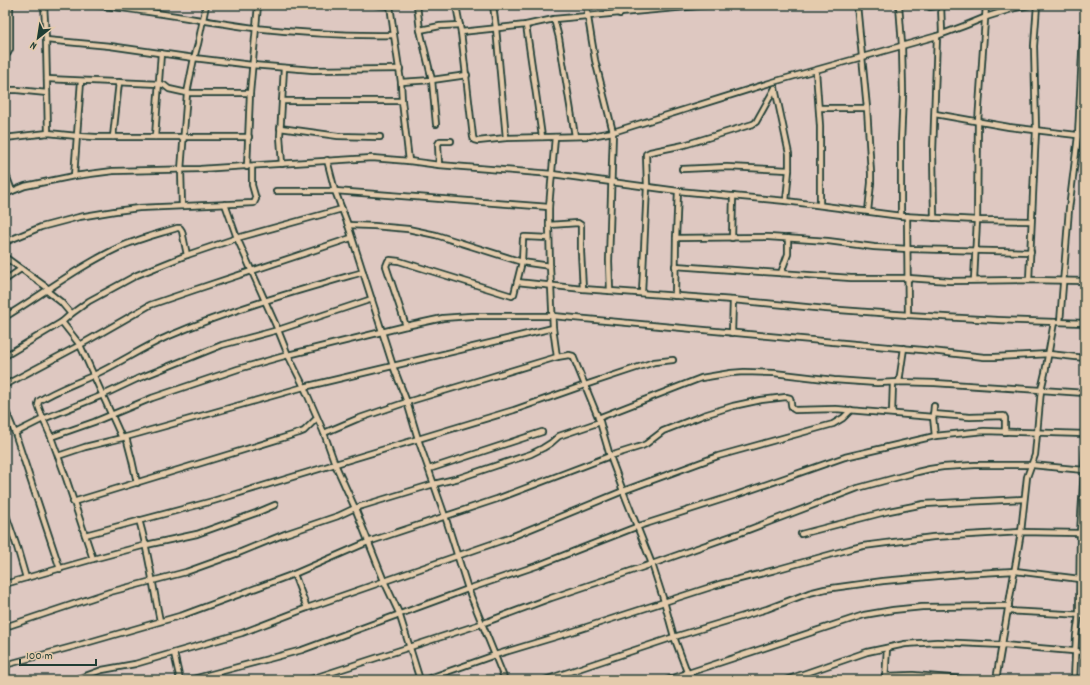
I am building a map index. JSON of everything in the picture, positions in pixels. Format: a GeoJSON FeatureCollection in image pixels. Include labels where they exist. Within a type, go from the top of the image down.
{"type":"FeatureCollection","features":[{"type":"Feature","properties":{"kind":"street"},"geometry":{"type":"LineString","coordinates":[[5,56],[10,49],[10,5]]}},
{"type":"Feature","properties":{"kind":"street"},"geometry":{"type":"LineString","coordinates":[[44,5],[48,133]]}},
{"type":"Feature","properties":{"kind":"street"},"geometry":{"type":"LineString","coordinates":[[94,5],[256,28],[358,36],[394,35]]}},
{"type":"Feature","properties":{"kind":"street"},"geometry":{"type":"LineString","coordinates":[[182,206],[181,170],[187,93],[206,5]]}},
{"type":"Feature","properties":{"kind":"street"},"geometry":{"type":"LineString","coordinates":[[5,242],[41,227],[78,217],[139,208],[256,202],[249,167],[249,137],[250,93],[258,5]]}},
{"type":"Feature","properties":{"kind":"street"},"geometry":{"type":"LineString","coordinates":[[377,5],[390,5],[400,69],[409,161]]}},
{"type":"Feature","properties":{"kind":"street"},"geometry":{"type":"LineString","coordinates":[[417,5],[420,30],[432,80],[436,124]]}},
{"type":"Feature","properties":{"kind":"street"},"geometry":{"type":"LineString","coordinates":[[456,5],[467,75],[473,139],[478,141],[506,138],[591,136],[613,132],[773,82],[816,71],[939,34],[1015,8],[1030,5]]}},
{"type":"Feature","properties":{"kind":"street"},"geometry":{"type":"LineString","coordinates":[[492,5],[496,28],[506,138]]}},
{"type":"Feature","properties":{"kind":"street"},"geometry":{"type":"LineString","coordinates":[[586,5],[595,60],[613,132],[609,261],[610,291]]}},
{"type":"Feature","properties":{"kind":"street"},"geometry":{"type":"LineString","coordinates":[[619,5],[620,14]]}},
{"type":"Feature","properties":{"kind":"street"},"geometry":{"type":"LineString","coordinates":[[461,32],[526,25],[554,19],[620,14],[666,7],[709,5]]}},
{"type":"Feature","properties":{"kind":"street"},"geometry":{"type":"LineString","coordinates":[[857,5],[871,173],[871,189],[868,211]]}},
{"type":"Feature","properties":{"kind":"street"},"geometry":{"type":"LineString","coordinates":[[899,5],[902,45],[903,94],[901,142],[901,216]]}},
{"type":"Feature","properties":{"kind":"street"},"geometry":{"type":"LineString","coordinates":[[930,7],[942,5],[933,150],[934,218]]}},
{"type":"Feature","properties":{"kind":"street"},"geometry":{"type":"LineString","coordinates":[[974,280],[977,220],[978,122],[986,5]]}},
{"type":"Feature","properties":{"kind":"street"},"geometry":{"type":"LineString","coordinates":[[1029,280],[1036,130],[1034,46],[1037,5]]}},
{"type":"Feature","properties":{"kind":"street"},"geometry":{"type":"LineString","coordinates":[[554,19],[576,136]]}},
{"type":"Feature","properties":{"kind":"street"},"geometry":{"type":"LineString","coordinates":[[420,30],[440,26],[460,25]]}},
{"type":"Feature","properties":{"kind":"street"},"geometry":{"type":"LineString","coordinates":[[526,25],[542,137]]}},
{"type":"Feature","properties":{"kind":"street"},"geometry":{"type":"LineString","coordinates":[[1060,322],[1069,209],[1078,136],[1082,84],[1083,33]]}},
{"type":"Feature","properties":{"kind":"street"},"geometry":{"type":"LineString","coordinates":[[46,40],[110,46],[194,58],[284,68],[313,70],[400,69]]}},
{"type":"Feature","properties":{"kind":"street"},"geometry":{"type":"LineString","coordinates":[[155,137],[161,53]]}},
{"type":"Feature","properties":{"kind":"street"},"geometry":{"type":"LineString","coordinates":[[282,164],[280,128],[284,68]]}},
{"type":"Feature","properties":{"kind":"street"},"geometry":{"type":"LineString","coordinates":[[816,71],[820,126],[820,205]]}},
{"type":"Feature","properties":{"kind":"street"},"geometry":{"type":"LineString","coordinates":[[401,82],[432,80],[467,75]]}},
{"type":"Feature","properties":{"kind":"street"},"geometry":{"type":"LineString","coordinates":[[47,79],[159,84],[164,85],[169,89],[187,93],[250,93]]}},
{"type":"Feature","properties":{"kind":"street"},"geometry":{"type":"LineString","coordinates":[[74,176],[81,81]]}},
{"type":"Feature","properties":{"kind":"street"},"geometry":{"type":"LineString","coordinates":[[113,137],[119,82]]}},
{"type":"Feature","properties":{"kind":"street"},"geometry":{"type":"LineString","coordinates":[[773,82],[789,154],[786,201]]}},
{"type":"Feature","properties":{"kind":"street"},"geometry":{"type":"LineString","coordinates":[[642,293],[647,186],[646,154],[684,145],[756,122],[775,88]]}},
{"type":"Feature","properties":{"kind":"street"},"geometry":{"type":"LineString","coordinates":[[5,90],[47,93]]}},
{"type":"Feature","properties":{"kind":"street"},"geometry":{"type":"LineString","coordinates":[[282,100],[402,101]]}},
{"type":"Feature","properties":{"kind":"street"},"geometry":{"type":"LineString","coordinates":[[819,108],[866,108]]}},
{"type":"Feature","properties":{"kind":"street"},"geometry":{"type":"LineString","coordinates":[[935,114],[1009,127],[1085,136]]}},
{"type":"Feature","properties":{"kind":"street"},"geometry":{"type":"LineString","coordinates":[[280,128],[333,136],[380,137]]}},
{"type":"Feature","properties":{"kind":"street"},"geometry":{"type":"LineString","coordinates":[[5,138],[48,133],[77,136],[113,137],[249,137]]}},
{"type":"Feature","properties":{"kind":"street"},"geometry":{"type":"LineString","coordinates":[[555,137],[549,207],[549,238],[553,328],[557,357]]}},
{"type":"Feature","properties":{"kind":"street"},"geometry":{"type":"LineString","coordinates":[[438,165],[438,144],[440,141],[451,141]]}},
{"type":"Feature","properties":{"kind":"street"},"geometry":{"type":"LineString","coordinates":[[5,194],[25,186],[74,176],[113,171],[249,167],[327,160],[372,158],[552,174],[678,191],[786,201],[901,216],[1032,221]]}},
{"type":"Feature","properties":{"kind":"street"},"geometry":{"type":"LineString","coordinates":[[327,160],[335,191],[348,225],[393,366],[407,402],[468,589],[505,680]]}},
{"type":"Feature","properties":{"kind":"street"},"geometry":{"type":"LineString","coordinates":[[682,169],[727,167],[789,170]]}},
{"type":"Feature","properties":{"kind":"street"},"geometry":{"type":"LineString","coordinates":[[5,172],[12,191]]}},
{"type":"Feature","properties":{"kind":"street"},"geometry":{"type":"LineString","coordinates":[[276,191],[335,191],[549,207]]}},
{"type":"Feature","properties":{"kind":"street"},"geometry":{"type":"LineString","coordinates":[[675,296],[678,191]]}},
{"type":"Feature","properties":{"kind":"street"},"geometry":{"type":"LineString","coordinates":[[732,238],[733,196]]}},
{"type":"Feature","properties":{"kind":"street"},"geometry":{"type":"LineString","coordinates":[[225,204],[237,238],[324,433],[335,464],[399,613],[420,680]]}},
{"type":"Feature","properties":{"kind":"street"},"geometry":{"type":"LineString","coordinates":[[5,356],[62,322],[89,301],[137,275],[187,255],[237,238],[342,209]]}},
{"type":"Feature","properties":{"kind":"street"},"geometry":{"type":"LineString","coordinates":[[908,216],[908,315]]}},
{"type":"Feature","properties":{"kind":"street"},"geometry":{"type":"LineString","coordinates":[[549,225],[578,223],[581,225],[583,289]]}},
{"type":"Feature","properties":{"kind":"street"},"geometry":{"type":"LineString","coordinates":[[348,225],[388,227],[429,233],[462,242],[522,262],[550,266]]}},
{"type":"Feature","properties":{"kind":"street"},"geometry":{"type":"LineString","coordinates":[[5,317],[85,266],[131,242],[180,228],[187,255]]}},
{"type":"Feature","properties":{"kind":"street"},"geometry":{"type":"LineString","coordinates":[[406,326],[386,266],[387,262],[390,260],[399,261],[512,296],[514,294],[522,262],[522,242],[524,237],[549,238]]}},
{"type":"Feature","properties":{"kind":"street"},"geometry":{"type":"LineString","coordinates":[[676,238],[768,237],[908,249],[1031,252]]}},
{"type":"Feature","properties":{"kind":"street"},"geometry":{"type":"LineString","coordinates":[[5,385],[80,345],[150,305],[251,270],[352,238]]}},
{"type":"Feature","properties":{"kind":"street"},"geometry":{"type":"LineString","coordinates":[[781,273],[788,254],[788,238]]}},
{"type":"Feature","properties":{"kind":"street"},"geometry":{"type":"LineString","coordinates":[[5,257],[48,290],[71,314]]}},
{"type":"Feature","properties":{"kind":"street"},"geometry":{"type":"LineString","coordinates":[[676,266],[851,278],[1085,281]]}},
{"type":"Feature","properties":{"kind":"street"},"geometry":{"type":"LineString","coordinates":[[5,280],[21,269]]}},
{"type":"Feature","properties":{"kind":"street"},"geometry":{"type":"LineString","coordinates":[[93,559],[58,456],[43,420],[38,405],[39,401],[65,387],[94,375],[168,336],[265,300],[363,272]]}},
{"type":"Feature","properties":{"kind":"street"},"geometry":{"type":"LineString","coordinates":[[517,282],[583,289],[908,315],[997,320],[1085,322]]}},
{"type":"Feature","properties":{"kind":"street"},"geometry":{"type":"LineString","coordinates":[[15,433],[137,379],[222,345],[278,330],[372,299]]}},
{"type":"Feature","properties":{"kind":"street"},"geometry":{"type":"LineString","coordinates":[[732,332],[733,300]]}},
{"type":"Feature","properties":{"kind":"street"},"geometry":{"type":"LineString","coordinates":[[50,437],[152,398],[238,369],[288,355],[443,318],[471,316],[553,316],[995,357],[1049,354],[1085,358]]}},
{"type":"Feature","properties":{"kind":"street"},"geometry":{"type":"LineString","coordinates":[[62,322],[80,345],[124,438],[137,483]]}},
{"type":"Feature","properties":{"kind":"street"},"geometry":{"type":"LineString","coordinates":[[996,680],[1015,571],[1028,473],[1035,455],[1041,390],[1054,322]]}},
{"type":"Feature","properties":{"kind":"street"},"geometry":{"type":"LineString","coordinates":[[58,456],[85,447],[124,438],[304,387],[553,328]]}},
{"type":"Feature","properties":{"kind":"street"},"geometry":{"type":"LineString","coordinates":[[899,382],[904,348]]}},
{"type":"Feature","properties":{"kind":"street"},"geometry":{"type":"LineString","coordinates":[[324,433],[357,419],[407,402],[557,357],[569,355],[573,356],[599,420],[610,456],[636,527],[652,564],[674,637],[690,680]]}},
{"type":"Feature","properties":{"kind":"street"},"geometry":{"type":"LineString","coordinates":[[85,535],[206,503],[514,410],[654,362],[673,360]]}},
{"type":"Feature","properties":{"kind":"street"},"geometry":{"type":"LineString","coordinates":[[5,627],[110,592],[186,572],[285,534],[338,516],[355,508],[459,478],[539,451],[558,436],[702,378],[744,372],[877,383],[935,383],[1085,394]]}},
{"type":"Feature","properties":{"kind":"street"},"geometry":{"type":"LineString","coordinates":[[892,413],[894,383]]}},
{"type":"Feature","properties":{"kind":"street"},"geometry":{"type":"LineString","coordinates":[[5,665],[190,613],[294,574],[368,542],[497,499],[610,456],[642,446],[659,433],[680,424],[733,406],[761,400],[788,397],[791,399],[792,409],[795,410],[836,409],[933,416],[1004,416],[1005,432]]}},
{"type":"Feature","properties":{"kind":"street"},"geometry":{"type":"LineString","coordinates":[[934,406],[933,416],[935,436]]}},
{"type":"Feature","properties":{"kind":"street"},"geometry":{"type":"LineString","coordinates":[[5,409],[15,433],[60,569]]}},
{"type":"Feature","properties":{"kind":"street"},"geometry":{"type":"LineString","coordinates":[[74,680],[102,670],[135,664],[242,633],[307,608],[506,539],[623,491],[718,456],[833,424],[843,418],[851,410]]}},
{"type":"Feature","properties":{"kind":"street"},"geometry":{"type":"LineString","coordinates":[[73,502],[299,433],[304,431],[317,418]]}},
{"type":"Feature","properties":{"kind":"street"},"geometry":{"type":"LineString","coordinates":[[189,680],[302,650],[399,613],[539,565],[636,527],[845,457],[935,436],[984,431],[1085,434]]}},
{"type":"Feature","properties":{"kind":"street"},"geometry":{"type":"LineString","coordinates":[[429,469],[542,432]]}},
{"type":"Feature","properties":{"kind":"street"},"geometry":{"type":"LineString","coordinates":[[1074,680],[1083,546],[1080,533],[1085,452]]}},
{"type":"Feature","properties":{"kind":"street"},"geometry":{"type":"LineString","coordinates":[[308,680],[481,624],[550,598],[740,533],[858,488],[917,472],[943,467],[1032,464],[1084,470]]}},
{"type":"Feature","properties":{"kind":"street"},"geometry":{"type":"LineString","coordinates":[[801,534],[889,510],[924,504],[1024,499]]}},
{"type":"Feature","properties":{"kind":"street"},"geometry":{"type":"LineString","coordinates":[[5,584],[146,545],[184,538],[212,530],[275,505]]}},
{"type":"Feature","properties":{"kind":"street"},"geometry":{"type":"LineString","coordinates":[[5,512],[26,578]]}},
{"type":"Feature","properties":{"kind":"street"},"geometry":{"type":"LineString","coordinates":[[139,520],[146,545],[160,622]]}},
{"type":"Feature","properties":{"kind":"street"},"geometry":{"type":"LineString","coordinates":[[424,680],[495,655],[720,584],[863,546],[933,537],[1021,532],[1080,533]]}},
{"type":"Feature","properties":{"kind":"street"},"geometry":{"type":"LineString","coordinates":[[545,680],[825,589],[883,581],[1015,571],[1080,579]]}},
{"type":"Feature","properties":{"kind":"street"},"geometry":{"type":"LineString","coordinates":[[145,582],[150,573]]}},
{"type":"Feature","properties":{"kind":"street"},"geometry":{"type":"LineString","coordinates":[[294,574],[307,608]]}},
{"type":"Feature","properties":{"kind":"street"},"geometry":{"type":"LineString","coordinates":[[667,680],[864,615],[893,610],[922,607],[1009,609],[1085,614]]}},
{"type":"Feature","properties":{"kind":"street"},"geometry":{"type":"LineString","coordinates":[[786,680],[867,652],[905,644],[937,642],[1002,645],[1085,652]]}},
{"type":"Feature","properties":{"kind":"street"},"geometry":{"type":"LineString","coordinates":[[887,648],[885,678],[913,675],[975,680]]}},
{"type":"Feature","properties":{"kind":"street"},"geometry":{"type":"LineString","coordinates":[[174,653],[180,680]]}}]}
